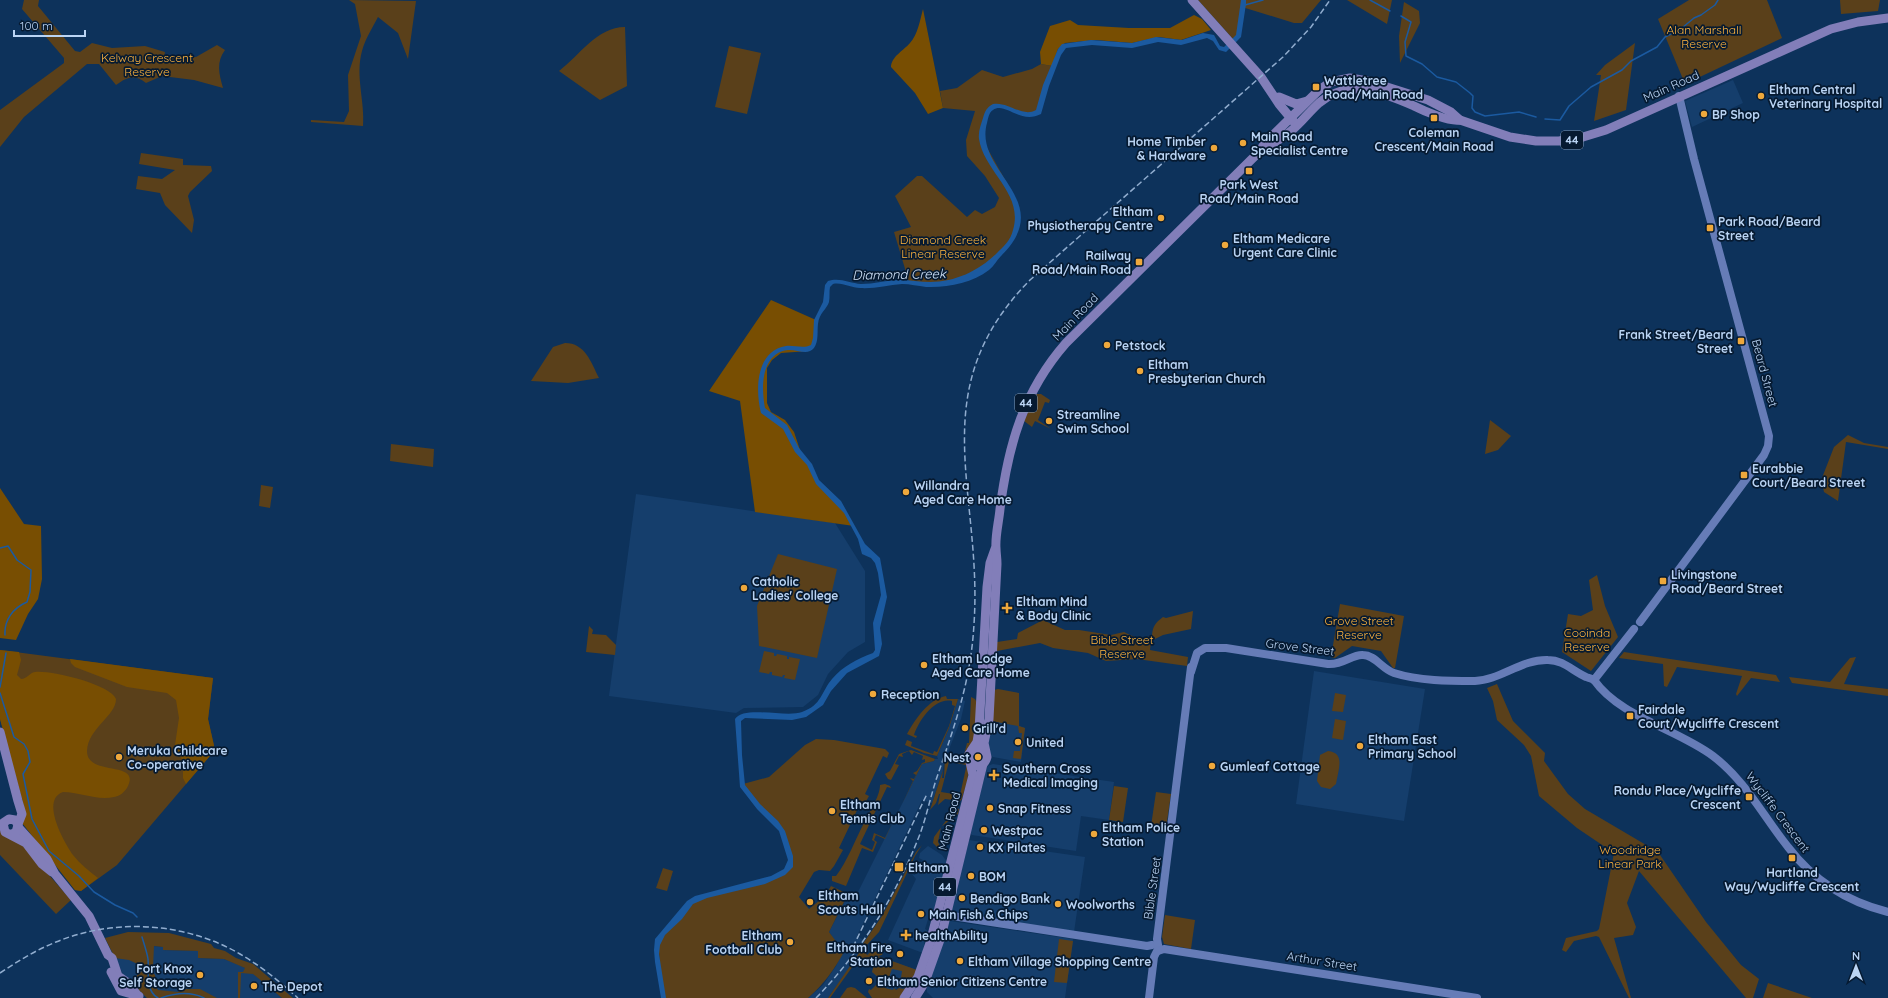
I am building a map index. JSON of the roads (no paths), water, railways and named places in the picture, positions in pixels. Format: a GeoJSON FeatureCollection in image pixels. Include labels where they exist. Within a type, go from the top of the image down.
{"type":"FeatureCollection","features":[{"type":"Feature","properties":{"kind":"main road"},"geometry":{"type":"LineString","coordinates":[[1192,1],[1244,57],[1271,90],[1279,97],[1298,125]]}},
{"type":"Feature","properties":{"kind":"main road","name":"Main Road"},"geometry":{"type":"LineString","coordinates":[[1259,152],[1263,145],[1307,101],[1327,84],[1350,78],[1362,79],[1428,100],[1441,106],[1460,120],[1484,129],[1519,139],[1542,141],[1567,140],[1606,130],[1831,29],[1858,22],[1888,18]]}},
{"type":"Feature","properties":{"kind":"main road","name":"Main Road"},"geometry":{"type":"LineString","coordinates":[[971,751],[978,738],[986,690],[991,588],[990,563],[996,548],[1006,469],[1013,438],[1025,405],[1046,368],[1059,350],[1081,326],[1259,152],[1286,135],[1315,107],[1328,97],[1353,89],[1379,92],[1452,120],[1460,120]]}},
{"type":"Feature","properties":{"kind":"main road"},"geometry":{"type":"LineString","coordinates":[[1271,90],[1281,108],[1293,116]]}},
{"type":"Feature","properties":{"kind":"main road"},"geometry":{"type":"LineString","coordinates":[[1279,97],[1296,104],[1307,101]]}},
{"type":"Feature","properties":{"kind":"main road"},"geometry":{"type":"LineString","coordinates":[[1425,110],[1428,100]]}},
{"type":"Feature","properties":{"kind":"main road"},"geometry":{"type":"LineString","coordinates":[[1276,132],[1281,118],[1281,108]]}},
{"type":"Feature","properties":{"kind":"main road","name":"Main Road"},"geometry":{"type":"LineString","coordinates":[[986,690],[989,719],[984,743],[986,753]]}},
{"type":"Feature","properties":{"kind":"main road"},"geometry":{"type":"LineString","coordinates":[[0,732],[22,814],[16,832],[5,831]]}},
{"type":"Feature","properties":{"kind":"main road"},"geometry":{"type":"LineString","coordinates":[[971,751],[980,748],[986,753]]}},
{"type":"Feature","properties":{"kind":"main road","name":"44"},"geometry":{"type":"LineString","coordinates":[[970,762],[969,756],[971,751]]}},
{"type":"Feature","properties":{"kind":"main road","name":"44"},"geometry":{"type":"LineString","coordinates":[[983,764],[987,759],[986,753]]}},
{"type":"Feature","properties":{"kind":"main road"},"geometry":{"type":"LineString","coordinates":[[970,762],[975,766],[983,764]]}},
{"type":"Feature","properties":{"kind":"main road","name":"Main Road"},"geometry":{"type":"LineString","coordinates":[[943,918],[952,857],[972,776],[970,762]]}},
{"type":"Feature","properties":{"kind":"main road","name":"Main Road"},"geometry":{"type":"LineString","coordinates":[[904,998],[916,991],[923,964],[943,918],[963,846],[983,764]]}},
{"type":"Feature","properties":{"kind":"main road"},"geometry":{"type":"LineString","coordinates":[[18,801],[5,819],[3,825],[5,831],[26,842],[42,864],[55,874]]}},
{"type":"Feature","properties":{"kind":"main road"},"geometry":{"type":"LineString","coordinates":[[964,808],[970,819]]}},
{"type":"Feature","properties":{"kind":"main road"},"geometry":{"type":"LineString","coordinates":[[5,819],[15,820],[46,859],[55,874],[89,916],[108,955],[112,958],[123,991],[140,997]]}},
{"type":"Feature","properties":{"kind":"main road"},"geometry":{"type":"LineString","coordinates":[[952,857],[963,846]]}},
{"type":"Feature","properties":{"kind":"street","name":"Beard Street"},"geometry":{"type":"LineString","coordinates":[[1594,680],[1634,629],[1634,623],[1637,621],[1640,622],[1764,456],[1769,441],[1759,394],[1694,158],[1679,96]]}},
{"type":"Feature","properties":{"kind":"street","name":"Grove Street"},"geometry":{"type":"LineString","coordinates":[[1198,650],[1203,645],[1209,644],[1328,664],[1340,664],[1356,656],[1366,655],[1387,670],[1395,673],[1436,680],[1482,680],[1528,663],[1548,660],[1565,664],[1586,677],[1594,680]]}},
{"type":"Feature","properties":{"kind":"street","name":"Bible Street"},"geometry":{"type":"LineString","coordinates":[[1149,998],[1182,745],[1186,733],[1185,720],[1192,656],[1198,650]]}},
{"type":"Feature","properties":{"kind":"street","name":"Wycliffe Crescent"},"geometry":{"type":"LineString","coordinates":[[1594,680],[1599,688],[1627,708],[1695,744],[1728,769],[1752,796],[1796,858],[1824,882],[1852,899],[1888,912]]}},
{"type":"Feature","properties":{"kind":"street","name":"Arthur Street"},"geometry":{"type":"LineString","coordinates":[[943,918],[984,920],[989,923],[1477,998]]}},
{"type":"Feature","properties":{"kind":"waterway"},"geometry":{"type":"LineString","coordinates":[[1245,5],[1263,0]]}},
{"type":"Feature","properties":{"kind":"waterway"},"geometry":{"type":"LineString","coordinates":[[1370,0],[1390,11]]}},
{"type":"Feature","properties":{"kind":"waterway"},"geometry":{"type":"LineString","coordinates":[[1545,119],[1560,120],[1569,106],[1591,87],[1622,70],[1631,61],[1657,47],[1665,37],[1701,15],[1715,5],[1718,0]]}},
{"type":"Feature","properties":{"kind":"waterway"},"geometry":{"type":"LineString","coordinates":[[1401,16],[1411,22],[1405,42],[1406,56],[1422,64],[1437,77],[1456,82],[1470,93],[1473,96],[1472,108],[1475,112],[1485,116],[1519,112],[1536,117]]}},
{"type":"Feature","properties":{"kind":"waterway"},"geometry":{"type":"LineString","coordinates":[[0,548],[8,546],[17,560],[31,570],[30,592],[27,602],[10,615],[6,624],[5,635]]}},
{"type":"Feature","properties":{"kind":"waterway"},"geometry":{"type":"LineString","coordinates":[[0,687],[6,653]]}},
{"type":"Feature","properties":{"kind":"waterway"},"geometry":{"type":"LineString","coordinates":[[0,693],[14,737],[24,744],[28,751],[30,762],[23,774],[32,819],[49,851],[79,876],[94,892],[115,905],[133,913],[137,917]]}},
{"type":"Feature","properties":{"kind":"waterway"},"geometry":{"type":"LineString","coordinates":[[142,937],[148,959],[149,986],[151,991],[158,998]]}},
{"type":"Feature","properties":{"kind":"waterway"},"geometry":{"type":"LineString","coordinates":[[161,998],[182,994],[193,994],[204,998]]}},
{"type":"Feature","properties":{"kind":"railway"},"geometry":{"type":"LineString","coordinates":[[816,998],[863,942],[889,900],[911,856],[920,834],[962,700],[970,663],[972,644],[975,576],[964,444],[967,403],[977,362],[997,321],[1030,280],[1283,57],[1311,27],[1330,0]]}},
{"type":"Feature","properties":{"kind":"railway"},"geometry":{"type":"LineString","coordinates":[[853,947],[927,794]]}},
{"type":"Feature","properties":{"kind":"railway"},"geometry":{"type":"LineString","coordinates":[[0,973],[41,949],[78,934],[101,929],[149,927],[196,935],[219,943],[255,964],[298,998]]}},
{"type":"Feature","properties":{"kind":"place","name":"Wattletree Road/Main Road"},"geometry":{"type":"Point","coordinates":[1316,87]}},
{"type":"Feature","properties":{"kind":"place","name":"Eltham Central Veterinary Hospital"},"geometry":{"type":"Point","coordinates":[1761,96]}},
{"type":"Feature","properties":{"kind":"place","name":"BP Shop"},"geometry":{"type":"Point","coordinates":[1704,114]}},
{"type":"Feature","properties":{"kind":"place","name":"Coleman Crescent/Main Road"},"geometry":{"type":"Point","coordinates":[1434,118]}},
{"type":"Feature","properties":{"kind":"place","name":"Main Road Specialist Centre"},"geometry":{"type":"Point","coordinates":[1243,143]}},
{"type":"Feature","properties":{"kind":"place","name":"Home Timber & Hardware"},"geometry":{"type":"Point","coordinates":[1214,148]}},
{"type":"Feature","properties":{"kind":"place","name":"Park West Road/Main Road"},"geometry":{"type":"Point","coordinates":[1249,171]}},
{"type":"Feature","properties":{"kind":"place","name":"Eltham Physiotherapy Centre"},"geometry":{"type":"Point","coordinates":[1161,218]}},
{"type":"Feature","properties":{"kind":"place","name":"Park Road/Beard Street"},"geometry":{"type":"Point","coordinates":[1710,228]}},
{"type":"Feature","properties":{"kind":"place","name":"Eltham Medicare Urgent Care Clinic"},"geometry":{"type":"Point","coordinates":[1225,245]}},
{"type":"Feature","properties":{"kind":"place","name":"Railway Road/Main Road"},"geometry":{"type":"Point","coordinates":[1139,262]}},
{"type":"Feature","properties":{"kind":"place","name":"Frank Street/Beard Street"},"geometry":{"type":"Point","coordinates":[1741,341]}},
{"type":"Feature","properties":{"kind":"place","name":"Petstock"},"geometry":{"type":"Point","coordinates":[1107,345]}},
{"type":"Feature","properties":{"kind":"place","name":"Eltham Presbyterian Church"},"geometry":{"type":"Point","coordinates":[1140,371]}},
{"type":"Feature","properties":{"kind":"place","name":"Streamline Swim School"},"geometry":{"type":"Point","coordinates":[1049,421]}},
{"type":"Feature","properties":{"kind":"place","name":"Eurabbie Court/Beard Street"},"geometry":{"type":"Point","coordinates":[1744,475]}},
{"type":"Feature","properties":{"kind":"place","name":"Willandra Aged Care Home"},"geometry":{"type":"Point","coordinates":[906,492]}},
{"type":"Feature","properties":{"kind":"place","name":"Livingstone Road/Beard Street"},"geometry":{"type":"Point","coordinates":[1663,581]}},
{"type":"Feature","properties":{"kind":"place","name":"Catholic Ladies' College"},"geometry":{"type":"Point","coordinates":[744,588]}},
{"type":"Feature","properties":{"kind":"place","name":"Eltham Mind & Body Clinic"},"geometry":{"type":"Point","coordinates":[1007,608]}},
{"type":"Feature","properties":{"kind":"place","name":"Eltham Lodge Aged Care Home"},"geometry":{"type":"Point","coordinates":[924,665]}},
{"type":"Feature","properties":{"kind":"place","name":"Reception"},"geometry":{"type":"Point","coordinates":[873,694]}},
{"type":"Feature","properties":{"kind":"place","name":"Fairdale Court/Wycliffe Crescent"},"geometry":{"type":"Point","coordinates":[1630,716]}},
{"type":"Feature","properties":{"kind":"place","name":"Grill'd"},"geometry":{"type":"Point","coordinates":[965,728]}},
{"type":"Feature","properties":{"kind":"place","name":"United"},"geometry":{"type":"Point","coordinates":[1018,742]}},
{"type":"Feature","properties":{"kind":"place","name":"Eltham East Primary School"},"geometry":{"type":"Point","coordinates":[1360,746]}},
{"type":"Feature","properties":{"kind":"place","name":"Meruka Childcare Co-operative"},"geometry":{"type":"Point","coordinates":[119,757]}},
{"type":"Feature","properties":{"kind":"place","name":"Nest"},"geometry":{"type":"Point","coordinates":[978,757]}},
{"type":"Feature","properties":{"kind":"place","name":"Gumleaf Cottage"},"geometry":{"type":"Point","coordinates":[1212,766]}},
{"type":"Feature","properties":{"kind":"place","name":"Southern Cross Medical Imaging"},"geometry":{"type":"Point","coordinates":[994,775]}},
{"type":"Feature","properties":{"kind":"place","name":"Rondu Place/Wycliffe Crescent"},"geometry":{"type":"Point","coordinates":[1749,797]}},
{"type":"Feature","properties":{"kind":"place","name":"Snap Fitness"},"geometry":{"type":"Point","coordinates":[990,808]}},
{"type":"Feature","properties":{"kind":"place","name":"Eltham Tennis Club"},"geometry":{"type":"Point","coordinates":[832,811]}},
{"type":"Feature","properties":{"kind":"place","name":"Westpac"},"geometry":{"type":"Point","coordinates":[984,830]}},
{"type":"Feature","properties":{"kind":"place","name":"Eltham Police Station"},"geometry":{"type":"Point","coordinates":[1094,834]}},
{"type":"Feature","properties":{"kind":"place","name":"KX Pilates"},"geometry":{"type":"Point","coordinates":[980,847]}},
{"type":"Feature","properties":{"kind":"place","name":"Hartland Way/Wycliffe Crescent"},"geometry":{"type":"Point","coordinates":[1792,858]}},
{"type":"Feature","properties":{"kind":"place","name":"Eltham"},"geometry":{"type":"Point","coordinates":[899,867]}},
{"type":"Feature","properties":{"kind":"place","name":"BOM"},"geometry":{"type":"Point","coordinates":[971,876]}},
{"type":"Feature","properties":{"kind":"place","name":"Bendigo Bank"},"geometry":{"type":"Point","coordinates":[962,898]}},
{"type":"Feature","properties":{"kind":"place","name":"Eltham Scouts Hall"},"geometry":{"type":"Point","coordinates":[810,902]}},
{"type":"Feature","properties":{"kind":"place","name":"Woolworths"},"geometry":{"type":"Point","coordinates":[1058,904]}},
{"type":"Feature","properties":{"kind":"place","name":"Main Fish & Chips"},"geometry":{"type":"Point","coordinates":[921,914]}},
{"type":"Feature","properties":{"kind":"place","name":"healthAbility"},"geometry":{"type":"Point","coordinates":[906,935]}},
{"type":"Feature","properties":{"kind":"place","name":"Eltham Football Club"},"geometry":{"type":"Point","coordinates":[790,942]}},
{"type":"Feature","properties":{"kind":"place","name":"Eltham Fire Station"},"geometry":{"type":"Point","coordinates":[900,954]}},
{"type":"Feature","properties":{"kind":"place","name":"Eltham Village Shopping Centre"},"geometry":{"type":"Point","coordinates":[960,961]}},
{"type":"Feature","properties":{"kind":"place","name":"Fort Knox Self Storage"},"geometry":{"type":"Point","coordinates":[200,975]}},
{"type":"Feature","properties":{"kind":"place","name":"Eltham Senior Citizens Centre"},"geometry":{"type":"Point","coordinates":[869,981]}},
{"type":"Feature","properties":{"kind":"place","name":"The Depot"},"geometry":{"type":"Point","coordinates":[254,986]}},
{"type":"Feature","properties":{"kind":"park label","name":"Alan Marshall Reserve"},"geometry":{"type":"Point","coordinates":[1704,36]}},
{"type":"Feature","properties":{"kind":"park label","name":"Kelway Crescent Reserve"},"geometry":{"type":"Point","coordinates":[147,64]}},
{"type":"Feature","properties":{"kind":"park label","name":"Diamond Creek Linear Reserve"},"geometry":{"type":"Point","coordinates":[943,246]}},
{"type":"Feature","properties":{"kind":"park label","name":"Grove Street Reserve"},"geometry":{"type":"Point","coordinates":[1359,627]}},
{"type":"Feature","properties":{"kind":"park label","name":"Cooinda Reserve"},"geometry":{"type":"Point","coordinates":[1587,639]}},
{"type":"Feature","properties":{"kind":"park label","name":"Bible Street Reserve"},"geometry":{"type":"Point","coordinates":[1122,646]}},
{"type":"Feature","properties":{"kind":"park label","name":"Woodridge Linear Park"},"geometry":{"type":"Point","coordinates":[1630,856]}},
{"type":"Feature","properties":{"kind":"water label","name":"Diamond Creek"},"geometry":{"type":"Point","coordinates":[899,274]}}]}
